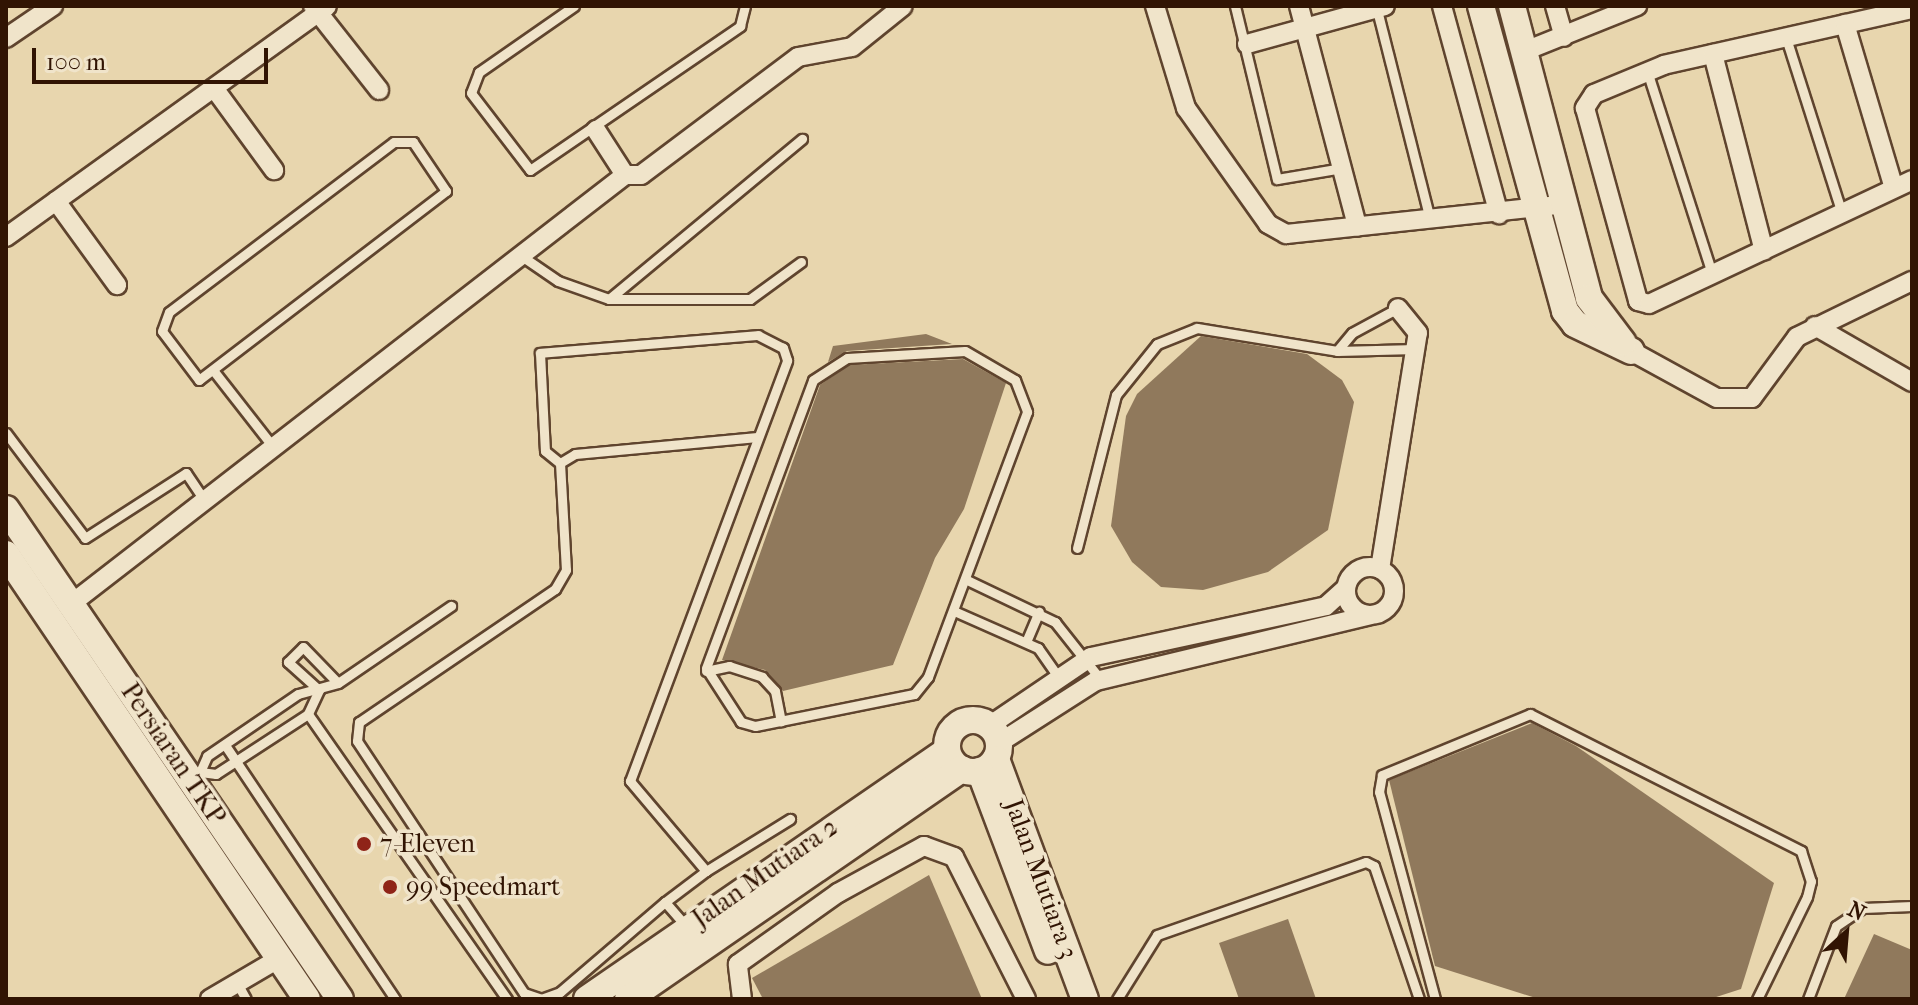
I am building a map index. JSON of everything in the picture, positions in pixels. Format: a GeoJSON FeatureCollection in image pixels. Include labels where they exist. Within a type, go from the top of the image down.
{"type":"FeatureCollection","features":[{"type":"Feature","properties":{"kind":"street"},"geometry":{"type":"LineString","coordinates":[[6,38],[52,6]]}},
{"type":"Feature","properties":{"kind":"street"},"geometry":{"type":"LineString","coordinates":[[71,604],[625,175],[641,175],[798,57],[852,47],[903,6]]}},
{"type":"Feature","properties":{"kind":"street"},"geometry":{"type":"LineString","coordinates":[[1155,6],[1186,108],[1268,224],[1286,234],[1535,212],[1566,204]]}},
{"type":"Feature","properties":{"kind":"street"},"geometry":{"type":"LineString","coordinates":[[1299,6],[1357,226]]}},
{"type":"Feature","properties":{"kind":"street"},"geometry":{"type":"LineString","coordinates":[[1442,6],[1499,214]]}},
{"type":"Feature","properties":{"kind":"street"},"geometry":{"type":"LineString","coordinates":[[1481,6],[1535,212],[1565,311],[1575,324],[1734,402],[1759,391],[1797,337],[1912,281]]}},
{"type":"Feature","properties":{"kind":"street"},"geometry":{"type":"LineString","coordinates":[[1512,6],[1589,298],[1631,351]]}},
{"type":"Feature","properties":{"kind":"street"},"geometry":{"type":"LineString","coordinates":[[1555,6],[1564,37]]}},
{"type":"Feature","properties":{"kind":"street"},"geometry":{"type":"LineString","coordinates":[[1247,44],[1379,7]]}},
{"type":"Feature","properties":{"kind":"street"},"geometry":{"type":"LineString","coordinates":[[1525,51],[1632,7]]}},
{"type":"Feature","properties":{"kind":"street"},"geometry":{"type":"LineString","coordinates":[[6,237],[214,88],[319,8],[379,90]]}},
{"type":"Feature","properties":{"kind":"street"},"geometry":{"type":"LineString","coordinates":[[1912,9],[1647,71],[1594,94],[1585,108],[1615,229],[1638,301],[1660,302],[1912,180]]}},
{"type":"Feature","properties":{"kind":"street"},"geometry":{"type":"LineString","coordinates":[[1845,24],[1894,188]]}},
{"type":"Feature","properties":{"kind":"street"},"geometry":{"type":"LineString","coordinates":[[1713,54],[1764,251]]}},
{"type":"Feature","properties":{"kind":"street"},"geometry":{"type":"LineString","coordinates":[[214,88],[274,170]]}},
{"type":"Feature","properties":{"kind":"street"},"geometry":{"type":"LineString","coordinates":[[596,130],[625,175]]}},
{"type":"Feature","properties":{"kind":"street"},"geometry":{"type":"LineString","coordinates":[[56,201],[117,285]]}},
{"type":"Feature","properties":{"kind":"street"},"geometry":{"type":"LineString","coordinates":[[979,753],[1101,680],[1370,615],[1387,608],[1394,595],[1380,569],[1418,333],[1398,308]]}},
{"type":"Feature","properties":{"kind":"street"},"geometry":{"type":"LineString","coordinates":[[1815,326],[1912,382]]}},
{"type":"Feature","properties":{"kind":"street","name":"Persiaran TKP"},"geometry":{"type":"LineString","coordinates":[[6,509],[195,776],[340,999]]}},
{"type":"Feature","properties":{"kind":"street","name":"Persiaran TKP"},"geometry":{"type":"LineString","coordinates":[[6,554],[307,999]]}},
{"type":"Feature","properties":{"kind":"street"},"geometry":{"type":"LineString","coordinates":[[979,753],[1058,677],[1085,660],[1326,606],[1346,588],[1356,571],[1380,569]]}},
{"type":"Feature","properties":{"kind":"street"},"geometry":{"type":"LineString","coordinates":[[1346,588],[1352,607],[1370,615]]}},
{"type":"Feature","properties":{"kind":"street","name":"Jalan Mutiara 2"},"geometry":{"type":"LineString","coordinates":[[587,999],[688,928],[979,753]]}},
{"type":"Feature","properties":{"kind":"street","name":"Jalan Mutiara 2"},"geometry":{"type":"LineString","coordinates":[[628,999],[979,753]]}},
{"type":"Feature","properties":{"kind":"street","name":"Jalan Mutiara 3"},"geometry":{"type":"LineString","coordinates":[[979,753],[1067,999]]}},
{"type":"Feature","properties":{"kind":"street","name":"Jalan Mutiara 3"},"geometry":{"type":"LineString","coordinates":[[979,753],[1085,999]]}},
{"type":"Feature","properties":{"kind":"street"},"geometry":{"type":"LineString","coordinates":[[742,999],[738,964],[838,893],[924,846],[954,857],[1026,999]]}},
{"type":"Feature","properties":{"kind":"street"},"geometry":{"type":"LineString","coordinates":[[210,999],[242,991],[280,958]]}},
{"type":"Feature","properties":{"kind":"lane"},"geometry":{"type":"LineString","coordinates":[[574,6],[479,72],[471,93],[530,170],[596,130],[740,26],[745,6]]}},
{"type":"Feature","properties":{"kind":"lane"},"geometry":{"type":"LineString","coordinates":[[1235,6],[1247,44],[1277,179],[1342,168]]}},
{"type":"Feature","properties":{"kind":"lane"},"geometry":{"type":"LineString","coordinates":[[1379,7],[1430,220]]}},
{"type":"Feature","properties":{"kind":"lane"},"geometry":{"type":"LineString","coordinates":[[1786,38],[1842,214]]}},
{"type":"Feature","properties":{"kind":"lane"},"geometry":{"type":"LineString","coordinates":[[1647,71],[1712,276]]}},
{"type":"Feature","properties":{"kind":"lane"},"geometry":{"type":"LineString","coordinates":[[609,299],[802,139]]}},
{"type":"Feature","properties":{"kind":"lane"},"geometry":{"type":"LineString","coordinates":[[394,142],[413,142],[446,191],[213,370],[199,380],[162,331],[169,312],[394,142]]}},
{"type":"Feature","properties":{"kind":"lane"},"geometry":{"type":"LineString","coordinates":[[523,257],[558,281],[609,299],[750,299],[801,262]]}},
{"type":"Feature","properties":{"kind":"lane"},"geometry":{"type":"LineString","coordinates":[[1337,351],[1352,333],[1398,308]]}},
{"type":"Feature","properties":{"kind":"lane"},"geometry":{"type":"LineString","coordinates":[[1077,548],[1116,395],[1157,344],[1197,328],[1337,351],[1416,349]]}},
{"type":"Feature","properties":{"kind":"lane"},"geometry":{"type":"LineString","coordinates":[[706,871],[630,781],[787,360],[783,348],[758,335],[540,353],[545,451],[560,463],[566,570],[555,589],[359,722],[357,741],[524,993],[541,999],[560,992],[706,871],[790,819]]}},
{"type":"Feature","properties":{"kind":"lane"},"geometry":{"type":"LineString","coordinates":[[965,351],[1021,387],[1027,412],[1019,448],[954,611],[914,694],[781,721],[741,722],[706,671],[813,380],[835,362],[965,351]]}},
{"type":"Feature","properties":{"kind":"lane"},"geometry":{"type":"LineString","coordinates":[[213,370],[274,448]]}},
{"type":"Feature","properties":{"kind":"lane"},"geometry":{"type":"LineString","coordinates":[[6,433],[85,538],[186,473],[205,501]]}},
{"type":"Feature","properties":{"kind":"lane"},"geometry":{"type":"LineString","coordinates":[[560,463],[575,454],[757,437]]}},
{"type":"Feature","properties":{"kind":"lane"},"geometry":{"type":"LineString","coordinates":[[967,580],[1039,612],[1101,680]]}},
{"type":"Feature","properties":{"kind":"lane"},"geometry":{"type":"LineString","coordinates":[[195,776],[225,745],[298,694],[338,683],[451,606]]}},
{"type":"Feature","properties":{"kind":"lane"},"geometry":{"type":"LineString","coordinates":[[954,611],[1043,651],[1058,677]]}},
{"type":"Feature","properties":{"kind":"lane"},"geometry":{"type":"LineString","coordinates":[[1026,642],[1039,612]]}},
{"type":"Feature","properties":{"kind":"lane"},"geometry":{"type":"LineString","coordinates":[[319,690],[288,662],[303,647],[338,683]]}},
{"type":"Feature","properties":{"kind":"lane"},"geometry":{"type":"LineString","coordinates":[[706,671],[729,666],[762,677],[775,691],[781,721]]}},
{"type":"Feature","properties":{"kind":"lane"},"geometry":{"type":"LineString","coordinates":[[195,776],[216,774],[308,714],[319,690]]}},
{"type":"Feature","properties":{"kind":"lane"},"geometry":{"type":"LineString","coordinates":[[308,714],[507,999]]}},
{"type":"Feature","properties":{"kind":"lane"},"geometry":{"type":"LineString","coordinates":[[1435,999],[1379,792],[1382,775],[1530,714],[1801,851],[1811,881],[1807,897],[1757,999]]}},
{"type":"Feature","properties":{"kind":"lane"},"geometry":{"type":"LineString","coordinates":[[225,745],[395,999]]}},
{"type":"Feature","properties":{"kind":"lane"},"geometry":{"type":"LineString","coordinates":[[1117,999],[1157,935],[1354,862],[1374,866],[1419,999]]}},
{"type":"Feature","properties":{"kind":"lane"},"geometry":{"type":"LineString","coordinates":[[665,902],[688,928]]}},
{"type":"Feature","properties":{"kind":"lane"},"geometry":{"type":"LineString","coordinates":[[1808,999],[1836,926],[1863,908],[1912,906]]}},
{"type":"Feature","properties":{"kind":"building"},"geometry":{"type":"Polygon","coordinates":[[[926,334],[952,344],[847,351],[828,362],[833,346],[926,334]]]}},
{"type":"Feature","properties":{"kind":"building"},"geometry":{"type":"Polygon","coordinates":[[[1201,336],[1307,354],[1342,380],[1354,402],[1328,530],[1268,572],[1203,590],[1161,587],[1132,562],[1111,526],[1126,416],[1137,394],[1201,336]]]}},
{"type":"Feature","properties":{"kind":"building"},"geometry":{"type":"Polygon","coordinates":[[[963,359],[1006,383],[964,509],[935,558],[893,665],[783,691],[765,670],[722,660],[820,385],[849,365],[963,359]]]}},
{"type":"Feature","properties":{"kind":"building"},"geometry":{"type":"Polygon","coordinates":[[[1532,723],[1576,746],[1774,883],[1741,989],[1710,999],[1539,999],[1435,966],[1389,780],[1532,723]]]}},
{"type":"Feature","properties":{"kind":"building"},"geometry":{"type":"Polygon","coordinates":[[[929,875],[982,999],[763,999],[752,978],[929,875]]]}},
{"type":"Feature","properties":{"kind":"building"},"geometry":{"type":"Polygon","coordinates":[[[1288,919],[1316,999],[1239,999],[1219,943],[1288,919]]]}},
{"type":"Feature","properties":{"kind":"building"},"geometry":{"type":"Polygon","coordinates":[[[1874,934],[1912,950],[1912,999],[1844,999],[1874,934]]]}},
{"type":"Feature","properties":{"kind":"place","name":"7-Eleven"},"geometry":{"type":"Point","coordinates":[364,844]}},
{"type":"Feature","properties":{"kind":"place","name":"99 Speedmart"},"geometry":{"type":"Point","coordinates":[390,887]}}]}
